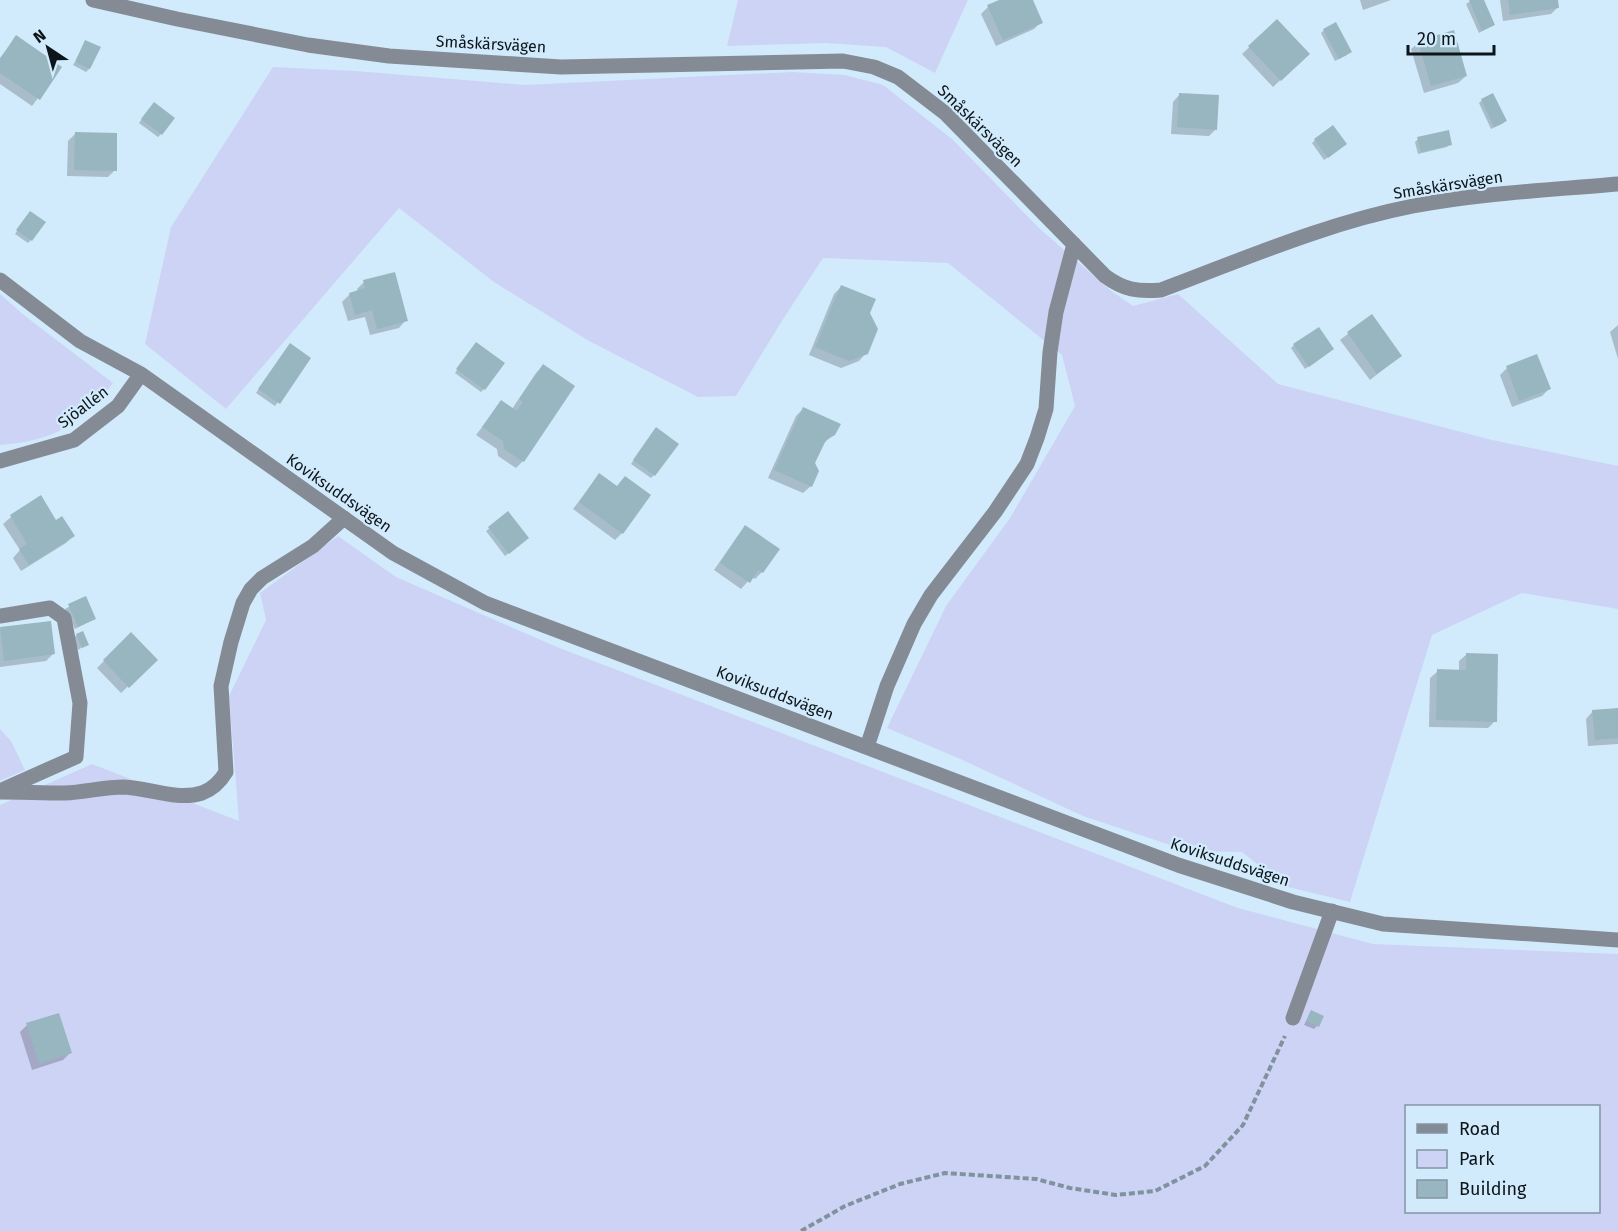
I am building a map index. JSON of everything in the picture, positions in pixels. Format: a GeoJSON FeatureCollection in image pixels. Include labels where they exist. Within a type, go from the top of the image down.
{"type":"FeatureCollection","features":[{"type":"Feature","properties":{"kind":"street","name":"Småskärsvägen"},"geometry":{"type":"LineString","coordinates":[[93,0],[308,45],[389,56],[561,67],[843,61],[874,67],[898,77],[945,113],[1105,276],[1122,287],[1138,292],[1161,290],[1317,231],[1412,207],[1473,197],[1618,184]]}},
{"type":"Feature","properties":{"kind":"street"},"geometry":{"type":"LineString","coordinates":[[867,747],[887,686],[914,624],[938,586],[995,512],[1027,464],[1034,447],[1046,409],[1050,352],[1056,312],[1074,244]]}},
{"type":"Feature","properties":{"kind":"street","name":"Koviksuddsvägen"},"geometry":{"type":"LineString","coordinates":[[0,280],[80,341],[141,374],[393,553],[485,603],[1178,865],[1283,899],[1383,924],[1618,940]]}},
{"type":"Feature","properties":{"kind":"street","name":"Sjöallén"},"geometry":{"type":"LineString","coordinates":[[0,461],[74,440],[118,406],[141,374]]}},
{"type":"Feature","properties":{"kind":"street"},"geometry":{"type":"LineString","coordinates":[[0,792],[66,793],[122,787],[184,794],[201,793],[212,788],[226,772],[221,686],[243,603],[251,589],[262,578],[313,546],[344,518]]}},
{"type":"Feature","properties":{"kind":"street"},"geometry":{"type":"LineString","coordinates":[[0,616],[50,608],[64,618],[80,703],[76,757],[0,792]]}},
{"type":"Feature","properties":{"kind":"street"},"geometry":{"type":"LineString","coordinates":[[1293,1018],[1332,911]]}},
{"type":"Feature","properties":{"kind":"path"},"geometry":{"type":"LineString","coordinates":[[801,1231],[845,1206],[900,1184],[945,1173],[1036,1179],[1070,1188],[1116,1195],[1155,1191],[1205,1166],[1243,1125],[1293,1018]]}},
{"type":"Feature","properties":{"kind":"green space"},"geometry":{"type":"Polygon","coordinates":[[[738,0],[968,0],[935,73],[886,47],[825,43],[727,46],[738,0]]]}},
{"type":"Feature","properties":{"kind":"green space"},"geometry":{"type":"Polygon","coordinates":[[[273,67],[356,71],[525,85],[792,72],[845,75],[883,85],[952,139],[1039,228],[1110,290],[1133,306],[1178,294],[1278,384],[1492,440],[1618,466],[1618,609],[1522,593],[1432,635],[1350,902],[1284,886],[1242,852],[1188,851],[1083,816],[887,728],[946,606],[1010,518],[1075,406],[1062,355],[948,263],[823,258],[736,396],[698,397],[589,341],[494,282],[399,208],[226,409],[145,344],[171,227],[273,67]]]}},
{"type":"Feature","properties":{"kind":"green space"},"geometry":{"type":"Polygon","coordinates":[[[0,294],[25,316],[113,383],[90,410],[65,428],[36,440],[0,445],[0,294]]]}},
{"type":"Feature","properties":{"kind":"green space"},"geometry":{"type":"Polygon","coordinates":[[[338,536],[396,577],[557,647],[1238,908],[1373,944],[1618,954],[1618,1231],[0,1231],[0,805],[92,764],[239,821],[229,696],[266,620],[260,593],[338,536]]]}},
{"type":"Feature","properties":{"kind":"green space"},"geometry":{"type":"Polygon","coordinates":[[[0,729],[11,741],[25,770],[0,781],[0,729]]]}},
{"type":"Feature","properties":{"kind":"building"},"geometry":{"type":"Polygon","coordinates":[[[999,0],[1033,0],[1043,23],[1003,40],[987,5],[999,0]]]}},
{"type":"Feature","properties":{"kind":"building"},"geometry":{"type":"Polygon","coordinates":[[[1469,0],[1484,0],[1495,25],[1482,31],[1469,0]]]}},
{"type":"Feature","properties":{"kind":"building"},"geometry":{"type":"Polygon","coordinates":[[[1508,0],[1558,0],[1559,8],[1510,15],[1508,0]]]}},
{"type":"Feature","properties":{"kind":"building"},"geometry":{"type":"Polygon","coordinates":[[[1277,19],[1310,54],[1281,81],[1248,46],[1277,19]]]}},
{"type":"Feature","properties":{"kind":"building"},"geometry":{"type":"Polygon","coordinates":[[[1336,22],[1352,52],[1339,59],[1323,29],[1336,22]]]}},
{"type":"Feature","properties":{"kind":"building"},"geometry":{"type":"Polygon","coordinates":[[[1454,30],[1467,76],[1431,86],[1418,41],[1454,30]]]}},
{"type":"Feature","properties":{"kind":"building"},"geometry":{"type":"Polygon","coordinates":[[[16,35],[62,67],[40,100],[0,73],[0,59],[16,35]]]}},
{"type":"Feature","properties":{"kind":"building"},"geometry":{"type":"Polygon","coordinates":[[[85,40],[101,47],[90,69],[75,62],[85,40]]]}},
{"type":"Feature","properties":{"kind":"building"},"geometry":{"type":"Polygon","coordinates":[[[1179,93],[1219,95],[1217,130],[1177,127],[1179,93]]]}},
{"type":"Feature","properties":{"kind":"building"},"geometry":{"type":"Polygon","coordinates":[[[1493,93],[1507,121],[1494,127],[1481,99],[1493,93]]]}},
{"type":"Feature","properties":{"kind":"building"},"geometry":{"type":"Polygon","coordinates":[[[154,102],[175,118],[162,135],[141,119],[154,102]]]}},
{"type":"Feature","properties":{"kind":"building"},"geometry":{"type":"Polygon","coordinates":[[[1333,125],[1347,144],[1328,158],[1314,139],[1333,125]]]}},
{"type":"Feature","properties":{"kind":"building"},"geometry":{"type":"Polygon","coordinates":[[[1449,130],[1452,145],[1421,152],[1417,137],[1449,130]]]}},
{"type":"Feature","properties":{"kind":"building"},"geometry":{"type":"Polygon","coordinates":[[[75,132],[117,133],[117,171],[74,170],[75,132]]]}},
{"type":"Feature","properties":{"kind":"building"},"geometry":{"type":"Polygon","coordinates":[[[30,211],[46,222],[32,241],[16,230],[30,211]]]}},
{"type":"Feature","properties":{"kind":"building"},"geometry":{"type":"Polygon","coordinates":[[[395,272],[408,321],[377,329],[372,310],[355,315],[349,293],[365,288],[363,280],[395,272]]]}},
{"type":"Feature","properties":{"kind":"building"},"geometry":{"type":"Polygon","coordinates":[[[841,285],[876,299],[870,313],[878,329],[868,354],[849,361],[815,347],[841,285]]]}},
{"type":"Feature","properties":{"kind":"building"},"geometry":{"type":"Polygon","coordinates":[[[1372,314],[1402,356],[1377,374],[1347,332],[1372,314]]]}},
{"type":"Feature","properties":{"kind":"building"},"geometry":{"type":"Polygon","coordinates":[[[1319,327],[1334,349],[1309,367],[1293,344],[1319,327]]]}},
{"type":"Feature","properties":{"kind":"building"},"geometry":{"type":"Polygon","coordinates":[[[476,342],[505,363],[485,390],[456,369],[476,342]]]}},
{"type":"Feature","properties":{"kind":"building"},"geometry":{"type":"Polygon","coordinates":[[[290,343],[311,358],[280,404],[258,389],[290,343]]]}},
{"type":"Feature","properties":{"kind":"building"},"geometry":{"type":"Polygon","coordinates":[[[1537,354],[1551,389],[1519,401],[1506,366],[1537,354]]]}},
{"type":"Feature","properties":{"kind":"building"},"geometry":{"type":"Polygon","coordinates":[[[543,364],[575,386],[524,462],[504,449],[503,441],[482,427],[501,400],[517,411],[523,402],[519,399],[543,364]]]}},
{"type":"Feature","properties":{"kind":"building"},"geometry":{"type":"Polygon","coordinates":[[[803,407],[841,424],[835,435],[826,440],[815,463],[819,471],[812,487],[774,470],[803,407]]]}},
{"type":"Feature","properties":{"kind":"building"},"geometry":{"type":"Polygon","coordinates":[[[656,427],[679,444],[655,476],[633,460],[656,427]]]}},
{"type":"Feature","properties":{"kind":"building"},"geometry":{"type":"Polygon","coordinates":[[[599,473],[617,486],[625,476],[651,495],[623,534],[579,502],[599,473]]]}},
{"type":"Feature","properties":{"kind":"building"},"geometry":{"type":"Polygon","coordinates":[[[41,495],[56,520],[62,516],[75,536],[29,565],[19,549],[27,544],[10,515],[41,495]]]}},
{"type":"Feature","properties":{"kind":"building"},"geometry":{"type":"Polygon","coordinates":[[[508,511],[529,538],[509,554],[488,527],[508,511]]]}},
{"type":"Feature","properties":{"kind":"building"},"geometry":{"type":"Polygon","coordinates":[[[745,525],[780,549],[763,573],[758,570],[750,583],[720,563],[745,525]]]}},
{"type":"Feature","properties":{"kind":"building"},"geometry":{"type":"Polygon","coordinates":[[[86,596],[96,619],[78,627],[68,604],[86,596]]]}},
{"type":"Feature","properties":{"kind":"building"},"geometry":{"type":"Polygon","coordinates":[[[51,621],[55,654],[4,661],[0,627],[51,621]]]}},
{"type":"Feature","properties":{"kind":"building"},"geometry":{"type":"Polygon","coordinates":[[[83,631],[89,645],[82,648],[76,634],[83,631]]]}},
{"type":"Feature","properties":{"kind":"building"},"geometry":{"type":"Polygon","coordinates":[[[131,632],[158,660],[129,688],[103,660],[131,632]]]}},
{"type":"Feature","properties":{"kind":"building"},"geometry":{"type":"Polygon","coordinates":[[[1466,653],[1498,654],[1497,722],[1436,720],[1437,669],[1466,670],[1466,653]]]}},
{"type":"Feature","properties":{"kind":"building"},"geometry":{"type":"Polygon","coordinates":[[[1618,708],[1618,738],[1595,740],[1592,710],[1618,708]]]}},
{"type":"Feature","properties":{"kind":"building"},"geometry":{"type":"Polygon","coordinates":[[[1311,1010],[1324,1016],[1319,1027],[1306,1021],[1311,1010]]]}},
{"type":"Feature","properties":{"kind":"building"},"geometry":{"type":"Polygon","coordinates":[[[59,1013],[72,1053],[39,1064],[26,1023],[59,1013]]]}}]}
